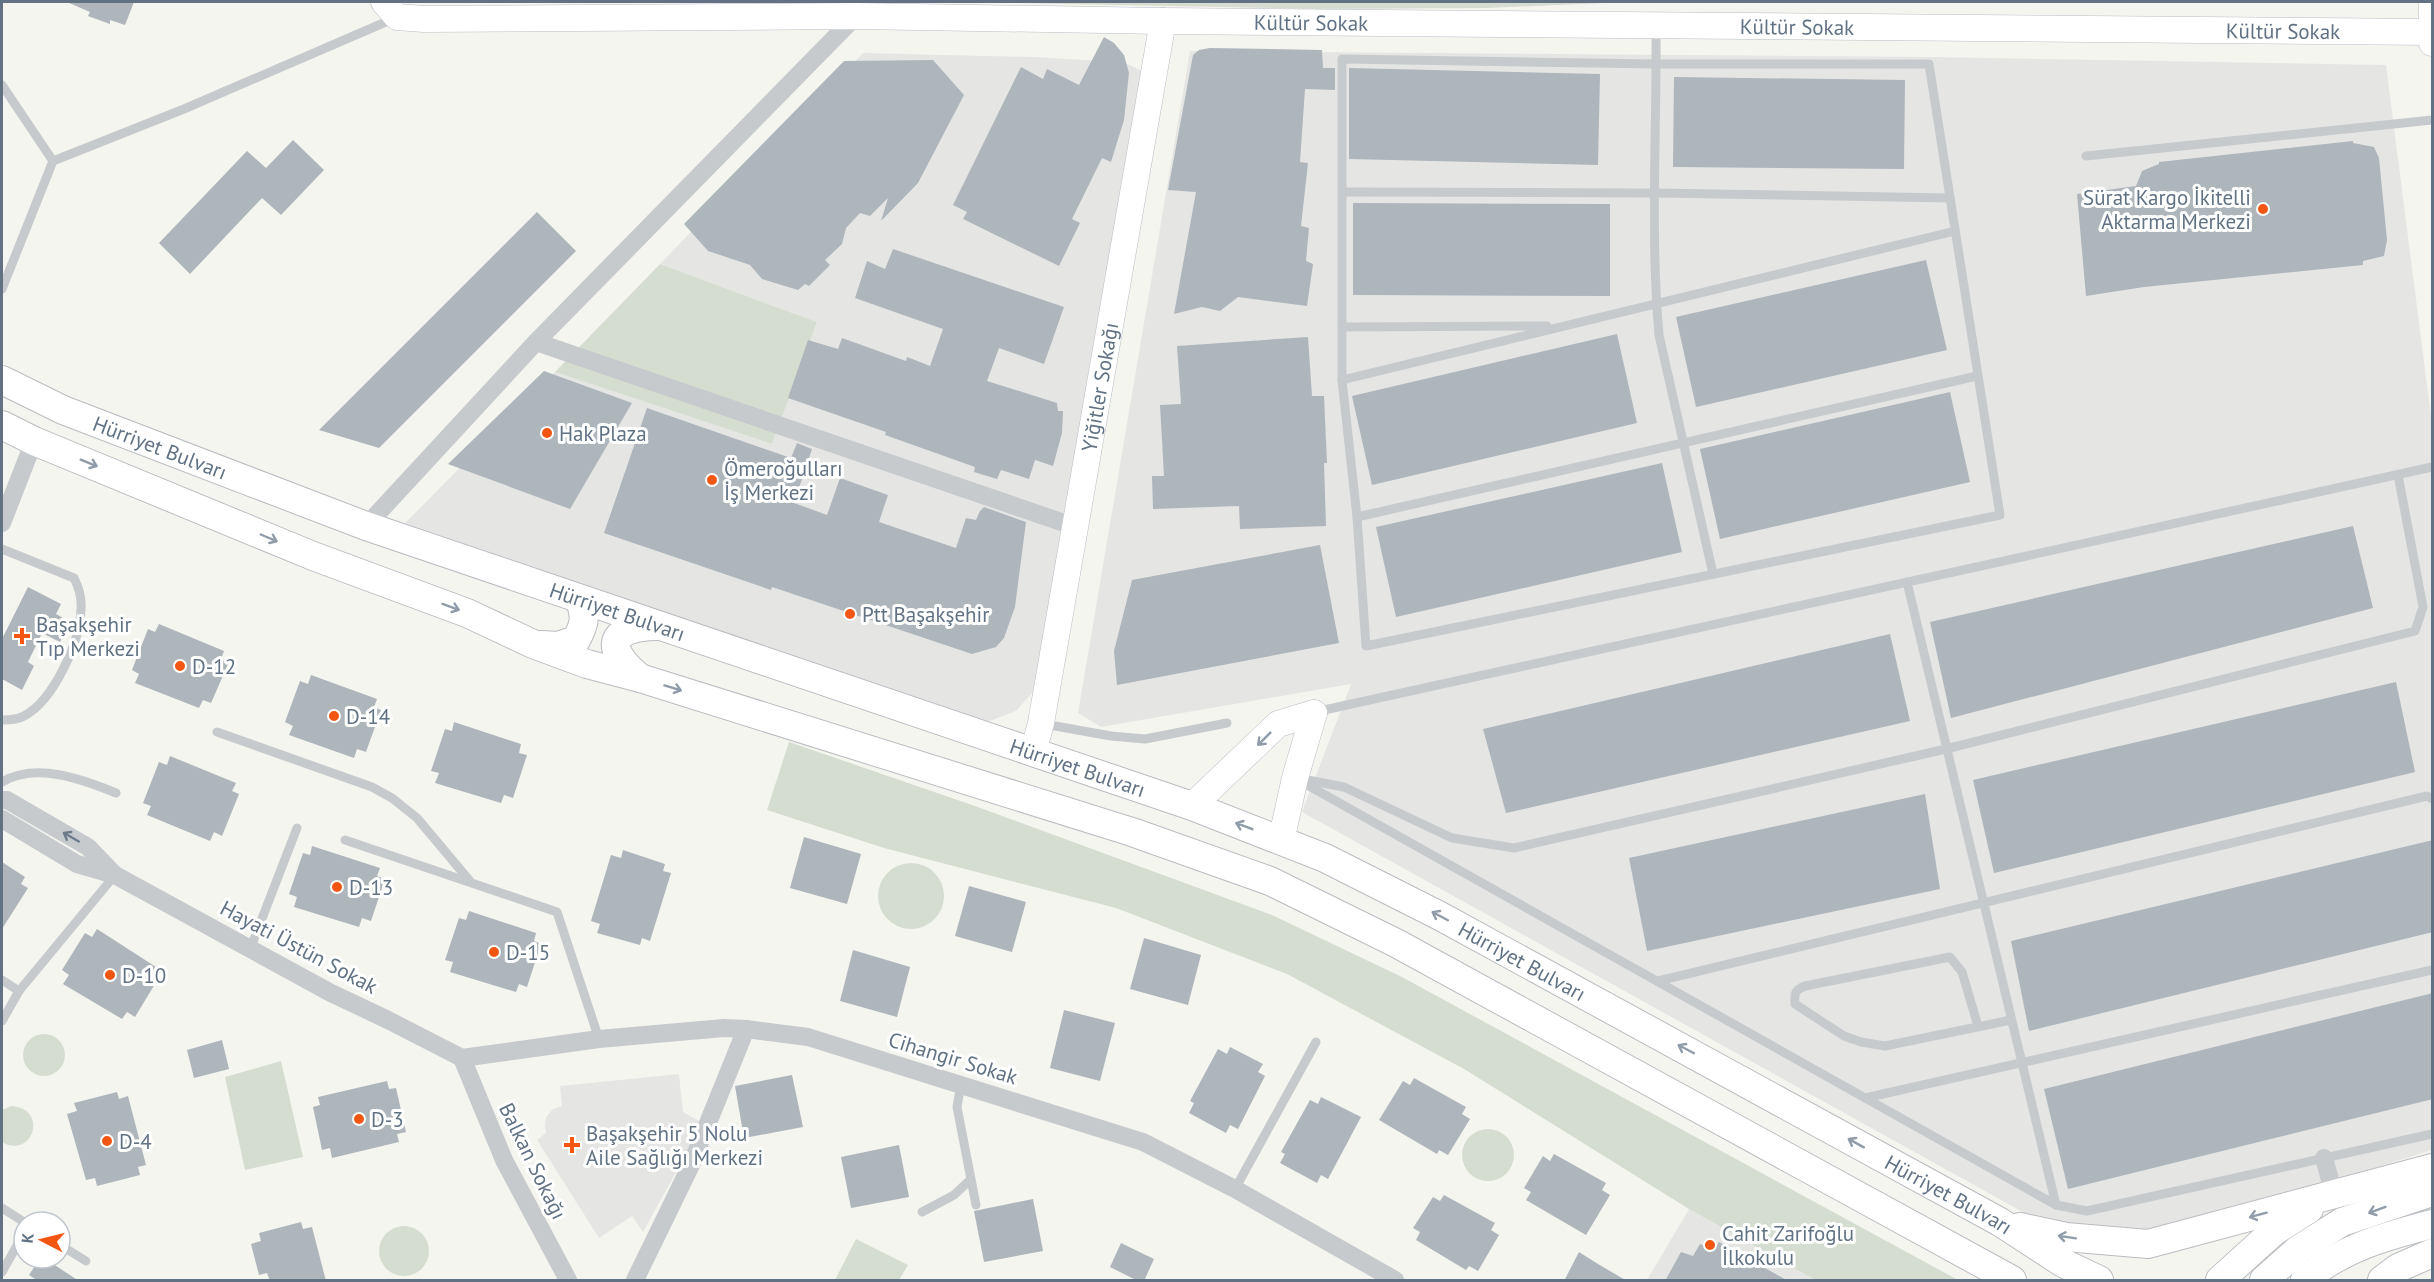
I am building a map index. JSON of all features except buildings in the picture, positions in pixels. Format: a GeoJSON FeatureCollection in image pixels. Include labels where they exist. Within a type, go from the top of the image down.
{"type":"FeatureCollection","features":[{"type":"Feature","properties":{"kind":"main road","name":"Hürriyet Bulvarı"},"geometry":{"type":"LineString","coordinates":[[5,380],[63,410],[366,526],[1192,806],[1325,858],[1440,916],[2000,1222],[2063,1263],[2099,1281]]}},
{"type":"Feature","properties":{"kind":"main road","name":"Hürriyet Bulvarı"},"geometry":{"type":"LineString","coordinates":[[2,427],[313,556],[467,613],[533,644],[587,664],[640,678],[1132,832],[1270,881],[1396,943],[2012,1281]]}},
{"type":"Feature","properties":{"kind":"main road"},"geometry":{"type":"LineString","coordinates":[[533,644],[558,646],[576,640],[585,626],[580,599]]}},
{"type":"Feature","properties":{"kind":"main road"},"geometry":{"type":"LineString","coordinates":[[640,678],[623,664],[617,654],[616,644],[620,635],[627,629],[662,626]]}},
{"type":"Feature","properties":{"kind":"main road"},"geometry":{"type":"LineString","coordinates":[[2000,1222],[2066,1237],[2148,1244],[2433,1168]]}},
{"type":"Feature","properties":{"kind":"main road"},"geometry":{"type":"LineString","coordinates":[[2264,1281],[2299,1249],[2342,1222],[2433,1192]]}},
{"type":"Feature","properties":{"kind":"main road"},"geometry":{"type":"LineString","coordinates":[[2220,1281],[2273,1232],[2334,1194]]}},
{"type":"Feature","properties":{"kind":"main road"},"geometry":{"type":"LineString","coordinates":[[2305,1281],[2350,1250],[2390,1235],[2433,1224]]}},
{"type":"Feature","properties":{"kind":"main road"},"geometry":{"type":"LineString","coordinates":[[2382,1281],[2398,1268],[2416,1258],[2433,1253]]}},
{"type":"Feature","properties":{"kind":"street"},"geometry":{"type":"LineString","coordinates":[[366,526],[536,342],[856,16],[878,2]]}},
{"type":"Feature","properties":{"kind":"street"},"geometry":{"type":"LineString","coordinates":[[2432,2],[2432,36]]}},
{"type":"Feature","properties":{"kind":"street","name":"Kültür Sokak"},"geometry":{"type":"LineString","coordinates":[[390,9],[436,19],[856,16],[2432,36]]}},
{"type":"Feature","properties":{"kind":"street","name":"Yiğitler Sokağı"},"geometry":{"type":"LineString","coordinates":[[1033,753],[1041,723],[1076,527],[1163,21]]}},
{"type":"Feature","properties":{"kind":"street"},"geometry":{"type":"LineString","coordinates":[[536,342],[1076,527]]}},
{"type":"Feature","properties":{"kind":"street"},"geometry":{"type":"LineString","coordinates":[[2,523],[34,441]]}},
{"type":"Feature","properties":{"kind":"street"},"geometry":{"type":"LineString","coordinates":[[1281,841],[1295,778],[1314,712]]}},
{"type":"Feature","properties":{"kind":"street"},"geometry":{"type":"LineString","coordinates":[[1192,806],[1278,724],[1314,712]]}},
{"type":"Feature","properties":{"kind":"street","name":"Hayati Üstün Sokak"},"geometry":{"type":"LineString","coordinates":[[2,800],[7,800],[88,847],[115,875]]}},
{"type":"Feature","properties":{"kind":"street","name":"Hayati Üstün Sokak"},"geometry":{"type":"LineString","coordinates":[[2,819],[78,864],[115,875],[251,947],[331,993],[462,1058]]}},
{"type":"Feature","properties":{"kind":"street","name":"Cihangir Sokak"},"geometry":{"type":"LineString","coordinates":[[462,1058],[599,1039],[724,1028],[808,1037],[1143,1142],[1235,1189],[1395,1281]]}},
{"type":"Feature","properties":{"kind":"street"},"geometry":{"type":"LineString","coordinates":[[635,1281],[691,1165],[746,1029]]}},
{"type":"Feature","properties":{"kind":"street","name":"Balkan Sokağı"},"geometry":{"type":"LineString","coordinates":[[462,1058],[504,1160],[568,1281]]}},
{"type":"Feature","properties":{"kind":"street"},"geometry":{"type":"LineString","coordinates":[[2324,1158],[2334,1194]]}},
{"type":"Feature","properties":{"kind":"lane"},"geometry":{"type":"LineString","coordinates":[[2,289],[53,161],[184,109],[390,9]]}},
{"type":"Feature","properties":{"kind":"lane"},"geometry":{"type":"LineString","coordinates":[[1656,26],[1656,303],[1659,335],[1713,574]]}},
{"type":"Feature","properties":{"kind":"lane"},"geometry":{"type":"LineString","coordinates":[[1342,59],[1656,64],[1929,64],[2000,515],[1366,646],[1357,517],[1342,380],[1343,192],[1342,59]]}},
{"type":"Feature","properties":{"kind":"lane"},"geometry":{"type":"LineString","coordinates":[[2,85],[53,161]]}},
{"type":"Feature","properties":{"kind":"lane"},"geometry":{"type":"LineString","coordinates":[[2086,156],[2433,120]]}},
{"type":"Feature","properties":{"kind":"lane"},"geometry":{"type":"LineString","coordinates":[[1343,192],[1655,193],[1950,198]]}},
{"type":"Feature","properties":{"kind":"lane"},"geometry":{"type":"LineString","coordinates":[[1342,380],[1955,231]]}},
{"type":"Feature","properties":{"kind":"lane"},"geometry":{"type":"LineString","coordinates":[[1342,327],[1565,326]]}},
{"type":"Feature","properties":{"kind":"lane"},"geometry":{"type":"LineString","coordinates":[[1357,517],[1977,376]]}},
{"type":"Feature","properties":{"kind":"lane"},"geometry":{"type":"LineString","coordinates":[[1314,712],[2433,467]]}},
{"type":"Feature","properties":{"kind":"lane"},"geometry":{"type":"LineString","coordinates":[[1295,778],[1344,787],[1452,838],[1514,848],[1947,749],[2415,631],[2423,607],[2398,475]]}},
{"type":"Feature","properties":{"kind":"lane"},"geometry":{"type":"LineString","coordinates":[[2,549],[74,578],[80,595],[81,611],[77,634],[65,667],[51,690],[25,716],[2,720]]}},
{"type":"Feature","properties":{"kind":"lane"},"geometry":{"type":"LineString","coordinates":[[1907,582],[2056,1205]]}},
{"type":"Feature","properties":{"kind":"lane"},"geometry":{"type":"LineString","coordinates":[[1041,723],[1111,736],[1145,739],[1227,723]]}},
{"type":"Feature","properties":{"kind":"lane"},"geometry":{"type":"LineString","coordinates":[[217,732],[308,762],[372,787],[392,798],[417,818],[470,882]]}},
{"type":"Feature","properties":{"kind":"lane"},"geometry":{"type":"LineString","coordinates":[[2,782],[33,773],[45,774],[87,781],[116,793]]}},
{"type":"Feature","properties":{"kind":"lane"},"geometry":{"type":"LineString","coordinates":[[1295,778],[2056,1205],[2087,1211],[2433,1134]]}},
{"type":"Feature","properties":{"kind":"lane"},"geometry":{"type":"LineString","coordinates":[[1658,981],[2427,796],[2433,799]]}},
{"type":"Feature","properties":{"kind":"lane"},"geometry":{"type":"LineString","coordinates":[[251,947],[297,828]]}},
{"type":"Feature","properties":{"kind":"lane"},"geometry":{"type":"LineString","coordinates":[[345,840],[557,912],[599,1039]]}},
{"type":"Feature","properties":{"kind":"lane"},"geometry":{"type":"LineString","coordinates":[[2,1021],[19,991],[115,875]]}},
{"type":"Feature","properties":{"kind":"lane"},"geometry":{"type":"LineString","coordinates":[[1978,1026],[1962,972],[1950,957],[1805,986],[1797,989],[1794,995],[1795,1004],[1844,1036],[1861,1042],[1886,1046],[2011,1020]]}},
{"type":"Feature","properties":{"kind":"lane"},"geometry":{"type":"LineString","coordinates":[[1865,1098],[2433,970]]}},
{"type":"Feature","properties":{"kind":"lane"},"geometry":{"type":"LineString","coordinates":[[2,980],[19,991]]}},
{"type":"Feature","properties":{"kind":"lane"},"geometry":{"type":"LineString","coordinates":[[1235,1189],[1316,1042]]}},
{"type":"Feature","properties":{"kind":"lane"},"geometry":{"type":"LineString","coordinates":[[961,1084],[957,1107],[976,1204]]}},
{"type":"Feature","properties":{"kind":"lane"},"geometry":{"type":"LineString","coordinates":[[922,1212],[954,1195],[970,1180]]}},
{"type":"Feature","properties":{"kind":"lane"},"geometry":{"type":"LineString","coordinates":[[72,1252],[86,1261]]}},
{"type":"Feature","properties":{"kind":"lane"},"geometry":{"type":"LineString","coordinates":[[2,1272],[12,1254]]}},
{"type":"Feature","properties":{"kind":"shaded area"},"geometry":{"type":"Polygon","coordinates":[[[1007,2],[1629,2],[1487,8],[1320,9],[1007,2]]]}},
{"type":"Feature","properties":{"kind":"shaded area"},"geometry":{"type":"Polygon","coordinates":[[[1190,51],[1931,57],[2386,65],[2432,424],[2432,1150],[2146,1240],[2028,1215],[1302,812],[1351,684],[1101,727],[1078,713],[1190,51]]]}},
{"type":"Feature","properties":{"kind":"shaded area"},"geometry":{"type":"Polygon","coordinates":[[[863,53],[1033,57],[1123,62],[1140,70],[1149,81],[1040,684],[1016,711],[987,722],[959,715],[405,523],[555,372],[772,444],[817,322],[660,264],[863,53]]]}},
{"type":"Feature","properties":{"kind":"shaded area"},"geometry":{"type":"Polygon","coordinates":[[[660,264],[817,322],[772,444],[555,372],[660,264]]]}},
{"type":"Feature","properties":{"kind":"shaded area"},"geometry":{"type":"Polygon","coordinates":[[[789,742],[975,806],[1272,915],[1402,977],[1958,1280],[1815,1280],[1689,1209],[1464,1069],[1287,974],[1116,908],[884,848],[767,810],[789,742]]]}},
{"type":"Feature","properties":{"kind":"shaded area"},"geometry":{"type":"Polygon","coordinates":[[[904,863],[918,863],[930,868],[939,877],[944,896],[942,909],[935,920],[918,929],[904,929],[892,924],[883,915],[878,903],[878,889],[883,877],[892,868],[904,863]]]}},
{"type":"Feature","properties":{"kind":"shaded area"},"geometry":{"type":"Polygon","coordinates":[[[44,1034],[59,1040],[65,1055],[59,1070],[44,1076],[29,1070],[23,1055],[29,1040],[44,1034]]]}},
{"type":"Feature","properties":{"kind":"shaded area"},"geometry":{"type":"Polygon","coordinates":[[[281,1061],[303,1157],[245,1170],[225,1077],[281,1061]]]}},
{"type":"Feature","properties":{"kind":"shaded area"},"geometry":{"type":"Polygon","coordinates":[[[679,1074],[683,1112],[703,1123],[643,1232],[632,1216],[599,1238],[537,1140],[546,1133],[546,1117],[553,1109],[562,1106],[560,1086],[679,1074]]]}},
{"type":"Feature","properties":{"kind":"shaded area"},"geometry":{"type":"Polygon","coordinates":[[[11,1106],[23,1109],[30,1115],[33,1123],[28,1139],[22,1144],[13,1146],[2,1142],[2,1110],[11,1106]]]}},
{"type":"Feature","properties":{"kind":"shaded area"},"geometry":{"type":"Polygon","coordinates":[[[1483,1129],[1493,1129],[1507,1136],[1514,1155],[1507,1174],[1493,1181],[1483,1181],[1473,1177],[1466,1170],[1462,1160],[1462,1150],[1466,1140],[1473,1133],[1483,1129]]]}},
{"type":"Feature","properties":{"kind":"shaded area","name":"Cahit Zarifoğlu İlkokulu"},"geometry":{"type":"Polygon","coordinates":[[[1689,1209],[1815,1280],[1647,1280],[1689,1209]]]}},
{"type":"Feature","properties":{"kind":"shaded area"},"geometry":{"type":"Polygon","coordinates":[[[404,1226],[422,1233],[429,1251],[422,1269],[404,1276],[386,1269],[379,1251],[386,1233],[404,1226]]]}},
{"type":"Feature","properties":{"kind":"shaded area"},"geometry":{"type":"Polygon","coordinates":[[[856,1239],[908,1265],[899,1280],[835,1280],[856,1239]]]}},
{"type":"Feature","properties":{"kind":"place","name":"Sürat Kargo İkitelli Aktarma Merkezi"},"geometry":{"type":"Point","coordinates":[2263,209]}},
{"type":"Feature","properties":{"kind":"place","name":"Hak Plaza"},"geometry":{"type":"Point","coordinates":[547,433]}},
{"type":"Feature","properties":{"kind":"place","name":"Ömeroğulları İş Merkezi"},"geometry":{"type":"Point","coordinates":[712,480]}},
{"type":"Feature","properties":{"kind":"place","name":"Ptt Başakşehir"},"geometry":{"type":"Point","coordinates":[850,614]}},
{"type":"Feature","properties":{"kind":"place","name":"Başakşehir Tıp Merkezi"},"geometry":{"type":"Point","coordinates":[22,636]}},
{"type":"Feature","properties":{"kind":"place","name":"D-12"},"geometry":{"type":"Point","coordinates":[180,666]}},
{"type":"Feature","properties":{"kind":"place","name":"D-14"},"geometry":{"type":"Point","coordinates":[334,716]}},
{"type":"Feature","properties":{"kind":"place","name":"D-13"},"geometry":{"type":"Point","coordinates":[337,887]}},
{"type":"Feature","properties":{"kind":"place","name":"D-15"},"geometry":{"type":"Point","coordinates":[494,952]}},
{"type":"Feature","properties":{"kind":"place","name":"D-10"},"geometry":{"type":"Point","coordinates":[110,975]}},
{"type":"Feature","properties":{"kind":"place","name":"D-3"},"geometry":{"type":"Point","coordinates":[359,1119]}},
{"type":"Feature","properties":{"kind":"place","name":"D-4"},"geometry":{"type":"Point","coordinates":[107,1141]}},
{"type":"Feature","properties":{"kind":"place","name":"Başakşehir 5 Nolu Aile Sağlığı Merkezi"},"geometry":{"type":"Point","coordinates":[572,1145]}},
{"type":"Feature","properties":{"kind":"place","name":"Cahit Zarifoğlu İlkokulu"},"geometry":{"type":"Point","coordinates":[1710,1245]}}]}
